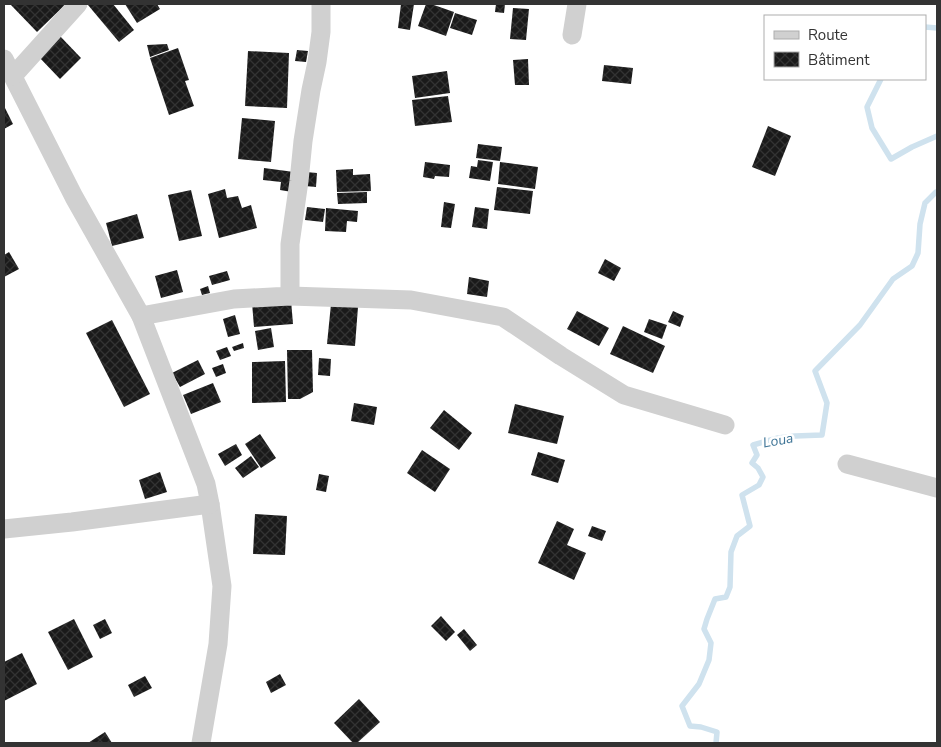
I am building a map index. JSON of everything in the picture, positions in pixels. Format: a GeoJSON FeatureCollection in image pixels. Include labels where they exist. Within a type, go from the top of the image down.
{"type":"FeatureCollection","features":[{"type":"Feature","properties":{"kind":"street"},"geometry":{"type":"LineString","coordinates":[[13,76],[78,4]]}},
{"type":"Feature","properties":{"kind":"street"},"geometry":{"type":"LineString","coordinates":[[290,296],[290,244],[299,181],[302,141],[321,32],[321,4]]}},
{"type":"Feature","properties":{"kind":"street"},"geometry":{"type":"LineString","coordinates":[[572,35],[577,4]]}},
{"type":"Feature","properties":{"kind":"street"},"geometry":{"type":"LineString","coordinates":[[4,59],[74,197],[142,316],[206,484],[222,586],[218,644],[201,743]]}},
{"type":"Feature","properties":{"kind":"street"},"geometry":{"type":"LineString","coordinates":[[142,316],[234,300],[290,296],[411,300],[503,317],[624,395],[725,425]]}},
{"type":"Feature","properties":{"kind":"street"},"geometry":{"type":"LineString","coordinates":[[847,464],[937,488]]}},
{"type":"Feature","properties":{"kind":"street"},"geometry":{"type":"LineString","coordinates":[[4,529],[210,504]]}},
{"type":"Feature","properties":{"kind":"building"},"geometry":{"type":"Polygon","coordinates":[[[10,4],[66,4],[37,32],[10,4]]]}},
{"type":"Feature","properties":{"kind":"building"},"geometry":{"type":"Polygon","coordinates":[[[89,4],[113,4],[134,30],[119,42],[89,4]]]}},
{"type":"Feature","properties":{"kind":"building"},"geometry":{"type":"Polygon","coordinates":[[[125,4],[157,4],[160,9],[137,23],[125,4]]]}},
{"type":"Feature","properties":{"kind":"building"},"geometry":{"type":"Polygon","coordinates":[[[401,4],[414,4],[410,30],[398,28],[401,4]]]}},
{"type":"Feature","properties":{"kind":"building"},"geometry":{"type":"Polygon","coordinates":[[[426,4],[454,12],[446,36],[418,26],[426,4]]]}},
{"type":"Feature","properties":{"kind":"building"},"geometry":{"type":"Polygon","coordinates":[[[496,4],[505,4],[504,13],[495,12],[496,4]]]}},
{"type":"Feature","properties":{"kind":"building"},"geometry":{"type":"Polygon","coordinates":[[[513,8],[529,9],[526,40],[510,39],[513,8]]]}},
{"type":"Feature","properties":{"kind":"building"},"geometry":{"type":"Polygon","coordinates":[[[455,13],[477,20],[472,35],[450,28],[455,13]]]}},
{"type":"Feature","properties":{"kind":"building"},"geometry":{"type":"Polygon","coordinates":[[[59,35],[81,58],[60,79],[38,56],[59,35]]]}},
{"type":"Feature","properties":{"kind":"building"},"geometry":{"type":"Polygon","coordinates":[[[167,44],[169,50],[150,57],[147,45],[167,44]]]}},
{"type":"Feature","properties":{"kind":"building"},"geometry":{"type":"Polygon","coordinates":[[[178,48],[189,80],[185,81],[194,106],[169,115],[150,58],[178,48]]]}},
{"type":"Feature","properties":{"kind":"building"},"geometry":{"type":"Polygon","coordinates":[[[297,50],[308,51],[306,62],[295,61],[297,50]]]}},
{"type":"Feature","properties":{"kind":"building"},"geometry":{"type":"Polygon","coordinates":[[[248,51],[289,53],[287,108],[245,106],[248,51]]]}},
{"type":"Feature","properties":{"kind":"building"},"geometry":{"type":"Polygon","coordinates":[[[528,59],[529,85],[515,85],[513,60],[528,59]]]}},
{"type":"Feature","properties":{"kind":"building"},"geometry":{"type":"Polygon","coordinates":[[[604,65],[633,68],[631,84],[602,81],[604,65]]]}},
{"type":"Feature","properties":{"kind":"building"},"geometry":{"type":"Polygon","coordinates":[[[447,71],[450,93],[415,98],[412,76],[447,71]]]}},
{"type":"Feature","properties":{"kind":"building"},"geometry":{"type":"Polygon","coordinates":[[[448,96],[452,122],[415,126],[412,100],[448,96]]]}},
{"type":"Feature","properties":{"kind":"building"},"geometry":{"type":"Polygon","coordinates":[[[4,106],[13,124],[4,129],[4,106]]]}},
{"type":"Feature","properties":{"kind":"building"},"geometry":{"type":"Polygon","coordinates":[[[242,118],[275,121],[271,162],[238,159],[242,118]]]}},
{"type":"Feature","properties":{"kind":"building"},"geometry":{"type":"Polygon","coordinates":[[[768,126],[791,136],[775,176],[752,167],[768,126]]]}},
{"type":"Feature","properties":{"kind":"building"},"geometry":{"type":"Polygon","coordinates":[[[478,144],[502,147],[500,161],[476,158],[478,144]]]}},
{"type":"Feature","properties":{"kind":"building"},"geometry":{"type":"Polygon","coordinates":[[[478,160],[493,162],[490,181],[469,178],[471,166],[477,167],[478,160]]]}},
{"type":"Feature","properties":{"kind":"building"},"geometry":{"type":"Polygon","coordinates":[[[425,162],[450,165],[449,177],[435,176],[434,179],[423,177],[425,162]]]}},
{"type":"Feature","properties":{"kind":"building"},"geometry":{"type":"Polygon","coordinates":[[[500,162],[538,167],[535,189],[498,184],[500,162]]]}},
{"type":"Feature","properties":{"kind":"building"},"geometry":{"type":"Polygon","coordinates":[[[264,168],[294,172],[292,192],[280,190],[281,182],[263,180],[264,168]]]}},
{"type":"Feature","properties":{"kind":"building"},"geometry":{"type":"Polygon","coordinates":[[[353,169],[353,175],[370,174],[371,191],[337,192],[336,170],[353,169]]]}},
{"type":"Feature","properties":{"kind":"building"},"geometry":{"type":"Polygon","coordinates":[[[306,172],[317,173],[316,187],[305,186],[306,172]]]}},
{"type":"Feature","properties":{"kind":"building"},"geometry":{"type":"Polygon","coordinates":[[[497,187],[533,191],[530,214],[494,210],[497,187]]]}},
{"type":"Feature","properties":{"kind":"building"},"geometry":{"type":"Polygon","coordinates":[[[225,189],[227,198],[238,196],[242,208],[251,205],[257,228],[219,238],[208,194],[225,189]]]}},
{"type":"Feature","properties":{"kind":"building"},"geometry":{"type":"Polygon","coordinates":[[[191,190],[202,236],[179,241],[168,195],[191,190]]]}},
{"type":"Feature","properties":{"kind":"building"},"geometry":{"type":"Polygon","coordinates":[[[367,192],[367,203],[338,204],[337,193],[367,192]]]}},
{"type":"Feature","properties":{"kind":"building"},"geometry":{"type":"Polygon","coordinates":[[[444,202],[455,204],[451,228],[441,227],[444,202]]]}},
{"type":"Feature","properties":{"kind":"building"},"geometry":{"type":"Polygon","coordinates":[[[307,207],[325,209],[323,222],[305,220],[307,207]]]}},
{"type":"Feature","properties":{"kind":"building"},"geometry":{"type":"Polygon","coordinates":[[[475,207],[489,209],[487,229],[472,227],[475,207]]]}},
{"type":"Feature","properties":{"kind":"building"},"geometry":{"type":"Polygon","coordinates":[[[326,208],[358,211],[357,222],[347,221],[346,232],[325,231],[326,208]]]}},
{"type":"Feature","properties":{"kind":"building"},"geometry":{"type":"Polygon","coordinates":[[[137,214],[144,238],[112,246],[106,223],[137,214]]]}},
{"type":"Feature","properties":{"kind":"building"},"geometry":{"type":"Polygon","coordinates":[[[9,252],[19,269],[4,277],[4,255],[9,252]]]}},
{"type":"Feature","properties":{"kind":"building"},"geometry":{"type":"Polygon","coordinates":[[[605,259],[621,268],[614,281],[598,273],[605,259]]]}},
{"type":"Feature","properties":{"kind":"building"},"geometry":{"type":"Polygon","coordinates":[[[177,270],[183,292],[161,298],[155,276],[177,270]]]}},
{"type":"Feature","properties":{"kind":"building"},"geometry":{"type":"Polygon","coordinates":[[[227,271],[230,280],[212,285],[209,276],[227,271]]]}},
{"type":"Feature","properties":{"kind":"building"},"geometry":{"type":"Polygon","coordinates":[[[469,277],[489,281],[487,297],[467,294],[469,277]]]}},
{"type":"Feature","properties":{"kind":"building"},"geometry":{"type":"Polygon","coordinates":[[[208,286],[210,293],[202,295],[200,289],[208,286]]]}},
{"type":"Feature","properties":{"kind":"building"},"geometry":{"type":"Polygon","coordinates":[[[291,300],[293,324],[254,327],[252,303],[291,300]]]}},
{"type":"Feature","properties":{"kind":"building"},"geometry":{"type":"Polygon","coordinates":[[[331,304],[358,307],[355,346],[327,344],[331,304]]]}},
{"type":"Feature","properties":{"kind":"building"},"geometry":{"type":"Polygon","coordinates":[[[577,311],[609,328],[599,346],[567,329],[577,311]]]}},
{"type":"Feature","properties":{"kind":"building"},"geometry":{"type":"Polygon","coordinates":[[[673,311],[684,316],[680,327],[668,322],[673,311]]]}},
{"type":"Feature","properties":{"kind":"building"},"geometry":{"type":"Polygon","coordinates":[[[235,315],[240,334],[228,337],[223,319],[235,315]]]}},
{"type":"Feature","properties":{"kind":"building"},"geometry":{"type":"Polygon","coordinates":[[[649,319],[667,325],[662,339],[644,332],[649,319]]]}},
{"type":"Feature","properties":{"kind":"building"},"geometry":{"type":"Polygon","coordinates":[[[112,320],[150,394],[124,407],[86,333],[112,320]]]}},
{"type":"Feature","properties":{"kind":"building"},"geometry":{"type":"Polygon","coordinates":[[[623,326],[665,346],[653,373],[610,354],[623,326]]]}},
{"type":"Feature","properties":{"kind":"building"},"geometry":{"type":"Polygon","coordinates":[[[271,328],[274,347],[258,350],[255,331],[271,328]]]}},
{"type":"Feature","properties":{"kind":"building"},"geometry":{"type":"Polygon","coordinates":[[[243,343],[244,348],[234,351],[232,347],[243,343]]]}},
{"type":"Feature","properties":{"kind":"building"},"geometry":{"type":"Polygon","coordinates":[[[227,347],[231,356],[220,360],[216,351],[227,347]]]}},
{"type":"Feature","properties":{"kind":"building"},"geometry":{"type":"Polygon","coordinates":[[[287,350],[312,350],[313,392],[300,399],[288,399],[287,350]]]}},
{"type":"Feature","properties":{"kind":"building"},"geometry":{"type":"Polygon","coordinates":[[[319,358],[331,359],[330,376],[318,375],[319,358]]]}},
{"type":"Feature","properties":{"kind":"building"},"geometry":{"type":"Polygon","coordinates":[[[198,360],[205,374],[180,387],[172,373],[198,360]]]}},
{"type":"Feature","properties":{"kind":"building"},"geometry":{"type":"Polygon","coordinates":[[[285,361],[286,402],[252,403],[252,362],[285,361]]]}},
{"type":"Feature","properties":{"kind":"building"},"geometry":{"type":"Polygon","coordinates":[[[223,364],[226,373],[216,377],[212,368],[223,364]]]}},
{"type":"Feature","properties":{"kind":"building"},"geometry":{"type":"Polygon","coordinates":[[[213,383],[221,402],[191,414],[183,395],[213,383]]]}},
{"type":"Feature","properties":{"kind":"building"},"geometry":{"type":"Polygon","coordinates":[[[354,403],[377,407],[374,425],[351,421],[354,403]]]}},
{"type":"Feature","properties":{"kind":"building"},"geometry":{"type":"Polygon","coordinates":[[[515,404],[564,416],[557,444],[508,433],[515,404]]]}},
{"type":"Feature","properties":{"kind":"building"},"geometry":{"type":"Polygon","coordinates":[[[444,410],[472,433],[459,450],[430,428],[444,410]]]}},
{"type":"Feature","properties":{"kind":"building"},"geometry":{"type":"Polygon","coordinates":[[[260,434],[276,458],[261,468],[245,444],[260,434]]]}},
{"type":"Feature","properties":{"kind":"building"},"geometry":{"type":"Polygon","coordinates":[[[236,444],[242,455],[225,466],[218,454],[236,444]]]}},
{"type":"Feature","properties":{"kind":"building"},"geometry":{"type":"Polygon","coordinates":[[[422,450],[450,469],[435,492],[407,473],[422,450]]]}},
{"type":"Feature","properties":{"kind":"building"},"geometry":{"type":"Polygon","coordinates":[[[538,452],[565,460],[558,483],[531,475],[538,452]]]}},
{"type":"Feature","properties":{"kind":"building"},"geometry":{"type":"Polygon","coordinates":[[[251,456],[259,467],[243,478],[235,468],[251,456]]]}},
{"type":"Feature","properties":{"kind":"building"},"geometry":{"type":"Polygon","coordinates":[[[160,472],[167,492],[145,499],[139,480],[160,472]]]}},
{"type":"Feature","properties":{"kind":"building"},"geometry":{"type":"Polygon","coordinates":[[[319,474],[329,476],[326,492],[316,490],[319,474]]]}},
{"type":"Feature","properties":{"kind":"building"},"geometry":{"type":"Polygon","coordinates":[[[255,514],[287,516],[285,555],[253,554],[255,514]]]}},
{"type":"Feature","properties":{"kind":"building"},"geometry":{"type":"Polygon","coordinates":[[[557,521],[574,529],[567,545],[586,553],[574,580],[538,563],[557,521]]]}},
{"type":"Feature","properties":{"kind":"building"},"geometry":{"type":"Polygon","coordinates":[[[592,526],[606,531],[602,541],[588,536],[592,526]]]}},
{"type":"Feature","properties":{"kind":"building"},"geometry":{"type":"Polygon","coordinates":[[[441,616],[455,632],[446,641],[431,626],[441,616]]]}},
{"type":"Feature","properties":{"kind":"building"},"geometry":{"type":"Polygon","coordinates":[[[74,619],[93,657],[68,670],[48,632],[74,619]]]}},
{"type":"Feature","properties":{"kind":"building"},"geometry":{"type":"Polygon","coordinates":[[[105,619],[112,633],[100,639],[93,625],[105,619]]]}},
{"type":"Feature","properties":{"kind":"building"},"geometry":{"type":"Polygon","coordinates":[[[464,629],[477,645],[470,651],[457,635],[464,629]]]}},
{"type":"Feature","properties":{"kind":"building"},"geometry":{"type":"Polygon","coordinates":[[[22,653],[37,684],[4,701],[4,662],[22,653]]]}},
{"type":"Feature","properties":{"kind":"building"},"geometry":{"type":"Polygon","coordinates":[[[280,674],[286,685],[271,693],[266,682],[280,674]]]}},
{"type":"Feature","properties":{"kind":"building"},"geometry":{"type":"Polygon","coordinates":[[[145,676],[152,688],[134,697],[128,685],[145,676]]]}},
{"type":"Feature","properties":{"kind":"building"},"geometry":{"type":"Polygon","coordinates":[[[359,699],[380,722],[357,743],[353,743],[334,723],[359,699]]]}},
{"type":"Feature","properties":{"kind":"building"},"geometry":{"type":"Polygon","coordinates":[[[105,732],[112,743],[88,743],[105,732]]]}},
{"type":"Feature","properties":{"kind":"waterway","name":"Loua"},"geometry":{"type":"LineString","coordinates":[[926,27],[937,28]]}},
{"type":"Feature","properties":{"kind":"waterway","name":"Loua"},"geometry":{"type":"LineString","coordinates":[[880,80],[867,107],[872,128],[891,159],[937,136]]}},
{"type":"Feature","properties":{"kind":"waterway","name":"Loua"},"geometry":{"type":"LineString","coordinates":[[716,743],[717,732],[690,726],[682,706],[699,684],[709,660],[711,643],[704,629],[707,619],[715,599],[726,597],[730,587],[731,552],[737,536],[750,526],[742,495],[759,485],[763,477],[758,468],[752,463],[757,455],[753,445],[778,438],[822,435],[827,403],[815,371],[860,325],[893,279],[912,266],[918,253],[920,224],[925,203],[937,192]]}}]}
